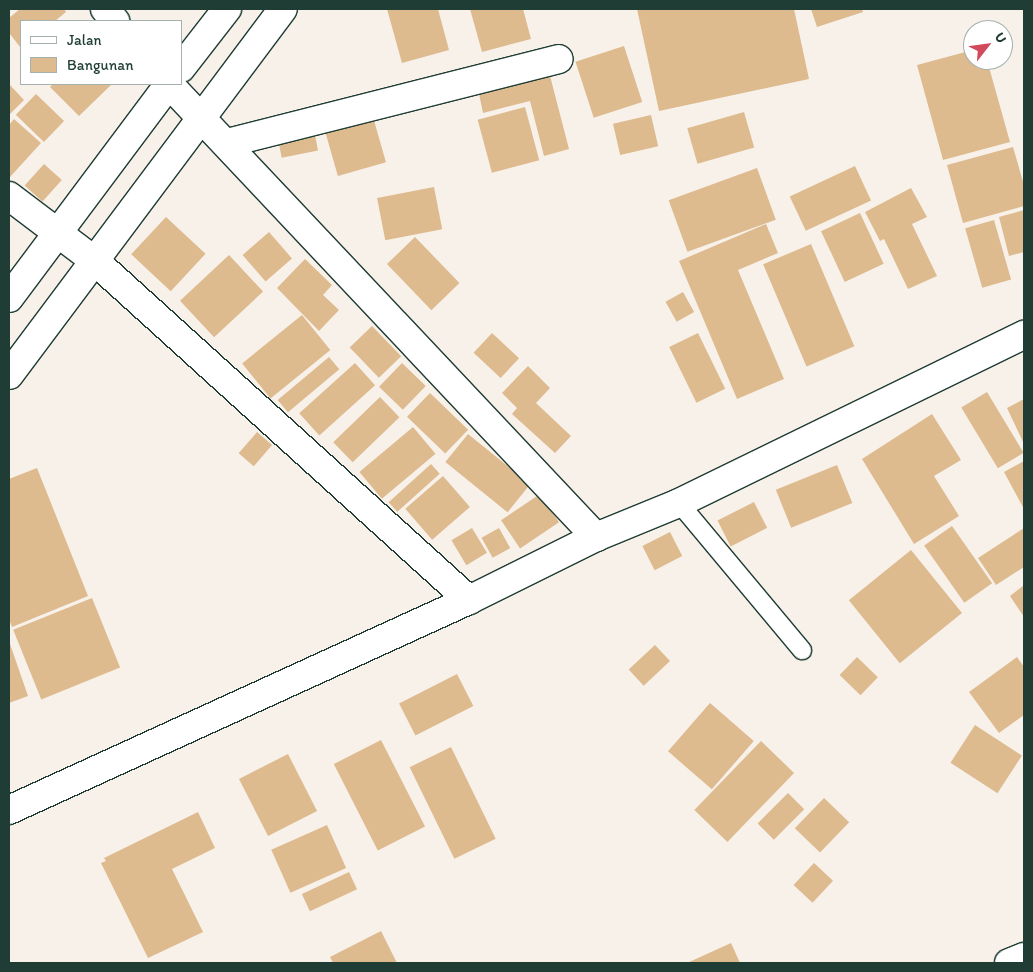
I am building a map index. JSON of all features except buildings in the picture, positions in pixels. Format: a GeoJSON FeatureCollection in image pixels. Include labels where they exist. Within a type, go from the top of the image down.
{"type":"FeatureCollection","features":[{"type":"Feature","properties":{"kind":"street"},"geometry":{"type":"LineString","coordinates":[[105,9],[114,20]]}},
{"type":"Feature","properties":{"kind":"street"},"geometry":{"type":"LineString","coordinates":[[182,67],[227,9]]}},
{"type":"Feature","properties":{"kind":"street"},"geometry":{"type":"LineString","coordinates":[[9,375],[283,9]]}},
{"type":"Feature","properties":{"kind":"street"},"geometry":{"type":"LineString","coordinates":[[227,143],[559,59]]}},
{"type":"Feature","properties":{"kind":"street"},"geometry":{"type":"LineString","coordinates":[[9,298],[168,85]]}},
{"type":"Feature","properties":{"kind":"street"},"geometry":{"type":"LineString","coordinates":[[170,85],[200,118],[227,143],[596,537]]}},
{"type":"Feature","properties":{"kind":"street"},"geometry":{"type":"LineString","coordinates":[[9,196],[95,262],[470,600]]}},
{"type":"Feature","properties":{"kind":"street"},"geometry":{"type":"LineString","coordinates":[[9,810],[470,600],[596,537],[679,503],[1024,335]]}},
{"type":"Feature","properties":{"kind":"street"},"geometry":{"type":"LineString","coordinates":[[1009,963],[1024,957]]}},
{"type":"Feature","properties":{"kind":"lane"},"geometry":{"type":"LineString","coordinates":[[679,503],[802,650]]}}]}
